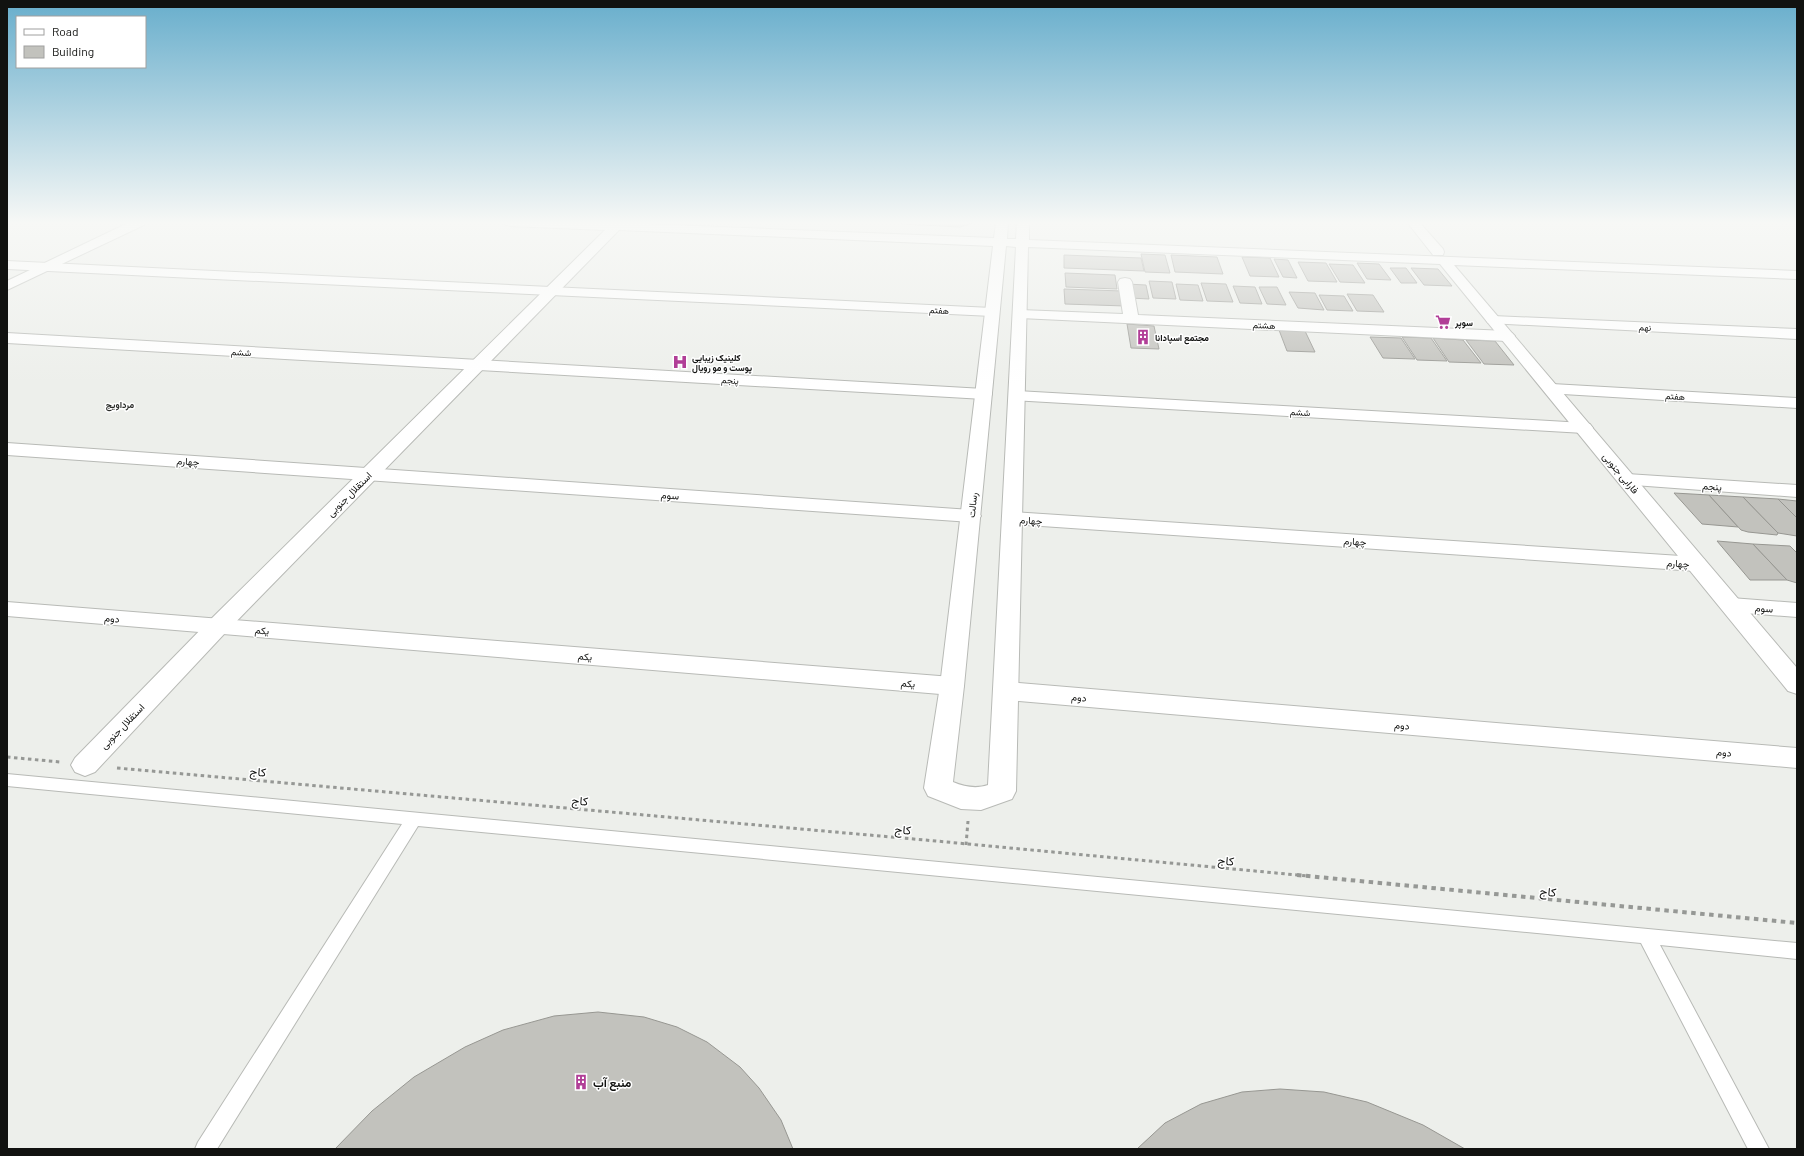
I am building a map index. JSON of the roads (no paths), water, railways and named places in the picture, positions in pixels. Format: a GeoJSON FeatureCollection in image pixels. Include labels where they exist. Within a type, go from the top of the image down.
{"type":"FeatureCollection","features":[{"type":"Feature","properties":{"kind":"street"},"geometry":{"type":"LineString","coordinates":[[7,286],[28,276]]}},
{"type":"Feature","properties":{"kind":"street"},"geometry":{"type":"LineString","coordinates":[[235,276],[551,291]]}},
{"type":"Feature","properties":{"kind":"street","name":"استقلال جنوبی"},"geometry":{"type":"LineString","coordinates":[[85,765],[218,626],[566,276]]}},
{"type":"Feature","properties":{"kind":"street","name":"رسالت"},"geometry":{"type":"LineString","coordinates":[[996,276],[952,686],[938,788],[961,798],[981,799],[1002,791],[1006,691]]}},
{"type":"Feature","properties":{"kind":"street"},"geometry":{"type":"LineString","coordinates":[[1006,691],[1022,276]]}},
{"type":"Feature","properties":{"kind":"street","name":"فارابی جنوبی"},"geometry":{"type":"LineString","coordinates":[[1457,276],[1797,685]]}},
{"type":"Feature","properties":{"kind":"street"},"geometry":{"type":"LineString","coordinates":[[1124,282],[1131,319]]}},
{"type":"Feature","properties":{"kind":"street","name":"هفتم"},"geometry":{"type":"LineString","coordinates":[[551,291],[992,312]]}},
{"type":"Feature","properties":{"kind":"street","name":"هشتم"},"geometry":{"type":"LineString","coordinates":[[1020,314],[1507,336]]}},
{"type":"Feature","properties":{"kind":"street","name":"نهم"},"geometry":{"type":"LineString","coordinates":[[1493,320],[1797,334]]}},
{"type":"Feature","properties":{"kind":"street","name":"ششم"},"geometry":{"type":"LineString","coordinates":[[7,338],[476,365]]}},
{"type":"Feature","properties":{"kind":"street","name":"پنجم"},"geometry":{"type":"LineString","coordinates":[[476,365],[984,394]]}},
{"type":"Feature","properties":{"kind":"street","name":"هفتم"},"geometry":{"type":"LineString","coordinates":[[1552,389],[1797,403]]}},
{"type":"Feature","properties":{"kind":"street","name":"ششم"},"geometry":{"type":"LineString","coordinates":[[1017,396],[1584,428]]}},
{"type":"Feature","properties":{"kind":"street","name":"چهارم"},"geometry":{"type":"LineString","coordinates":[[7,449],[370,474]]}},
{"type":"Feature","properties":{"kind":"street","name":"سوم"},"geometry":{"type":"LineString","coordinates":[[370,474],[971,516]]}},
{"type":"Feature","properties":{"kind":"street","name":"پنجم"},"geometry":{"type":"LineString","coordinates":[[1627,480],[1797,491]]}},
{"type":"Feature","properties":{"kind":"street","name":"چهارم"},"geometry":{"type":"LineString","coordinates":[[1012,518],[1696,564]]}},
{"type":"Feature","properties":{"kind":"street","name":"سوم"},"geometry":{"type":"LineString","coordinates":[[1731,605],[1797,610]]}},
{"type":"Feature","properties":{"kind":"street","name":"دوم"},"geometry":{"type":"LineString","coordinates":[[7,609],[218,626]]}},
{"type":"Feature","properties":{"kind":"street","name":"یکم"},"geometry":{"type":"LineString","coordinates":[[218,626],[952,686]]}},
{"type":"Feature","properties":{"kind":"street","name":"دوم"},"geometry":{"type":"LineString","coordinates":[[1006,691],[1797,758]]}},
{"type":"Feature","properties":{"kind":"lane"},"geometry":{"type":"LineString","coordinates":[[7,780],[414,820],[1797,950]]}},
{"type":"Feature","properties":{"kind":"lane"},"geometry":{"type":"LineString","coordinates":[[205,1149],[414,820]]}},
{"type":"Feature","properties":{"kind":"lane"},"geometry":{"type":"LineString","coordinates":[[1646,936],[1759,1149]]}},
{"type":"Feature","properties":{"kind":"place","name":"سوپر"},"geometry":{"type":"Point","coordinates":[1443,322]}},
{"type":"Feature","properties":{"kind":"place","name":"مجتمع اسپادانا"},"geometry":{"type":"Point","coordinates":[1143,337]}},
{"type":"Feature","properties":{"kind":"place","name":"کلینیک زیبایی پوست و مو رویال"},"geometry":{"type":"Point","coordinates":[680,362]}},
{"type":"Feature","properties":{"kind":"place","name":"منبع آب"},"geometry":{"type":"Point","coordinates":[581,1082]}},
{"type":"Feature","properties":{"kind":"district","name":"مرداویج"},"geometry":{"type":"Point","coordinates":[120,404]}}]}
